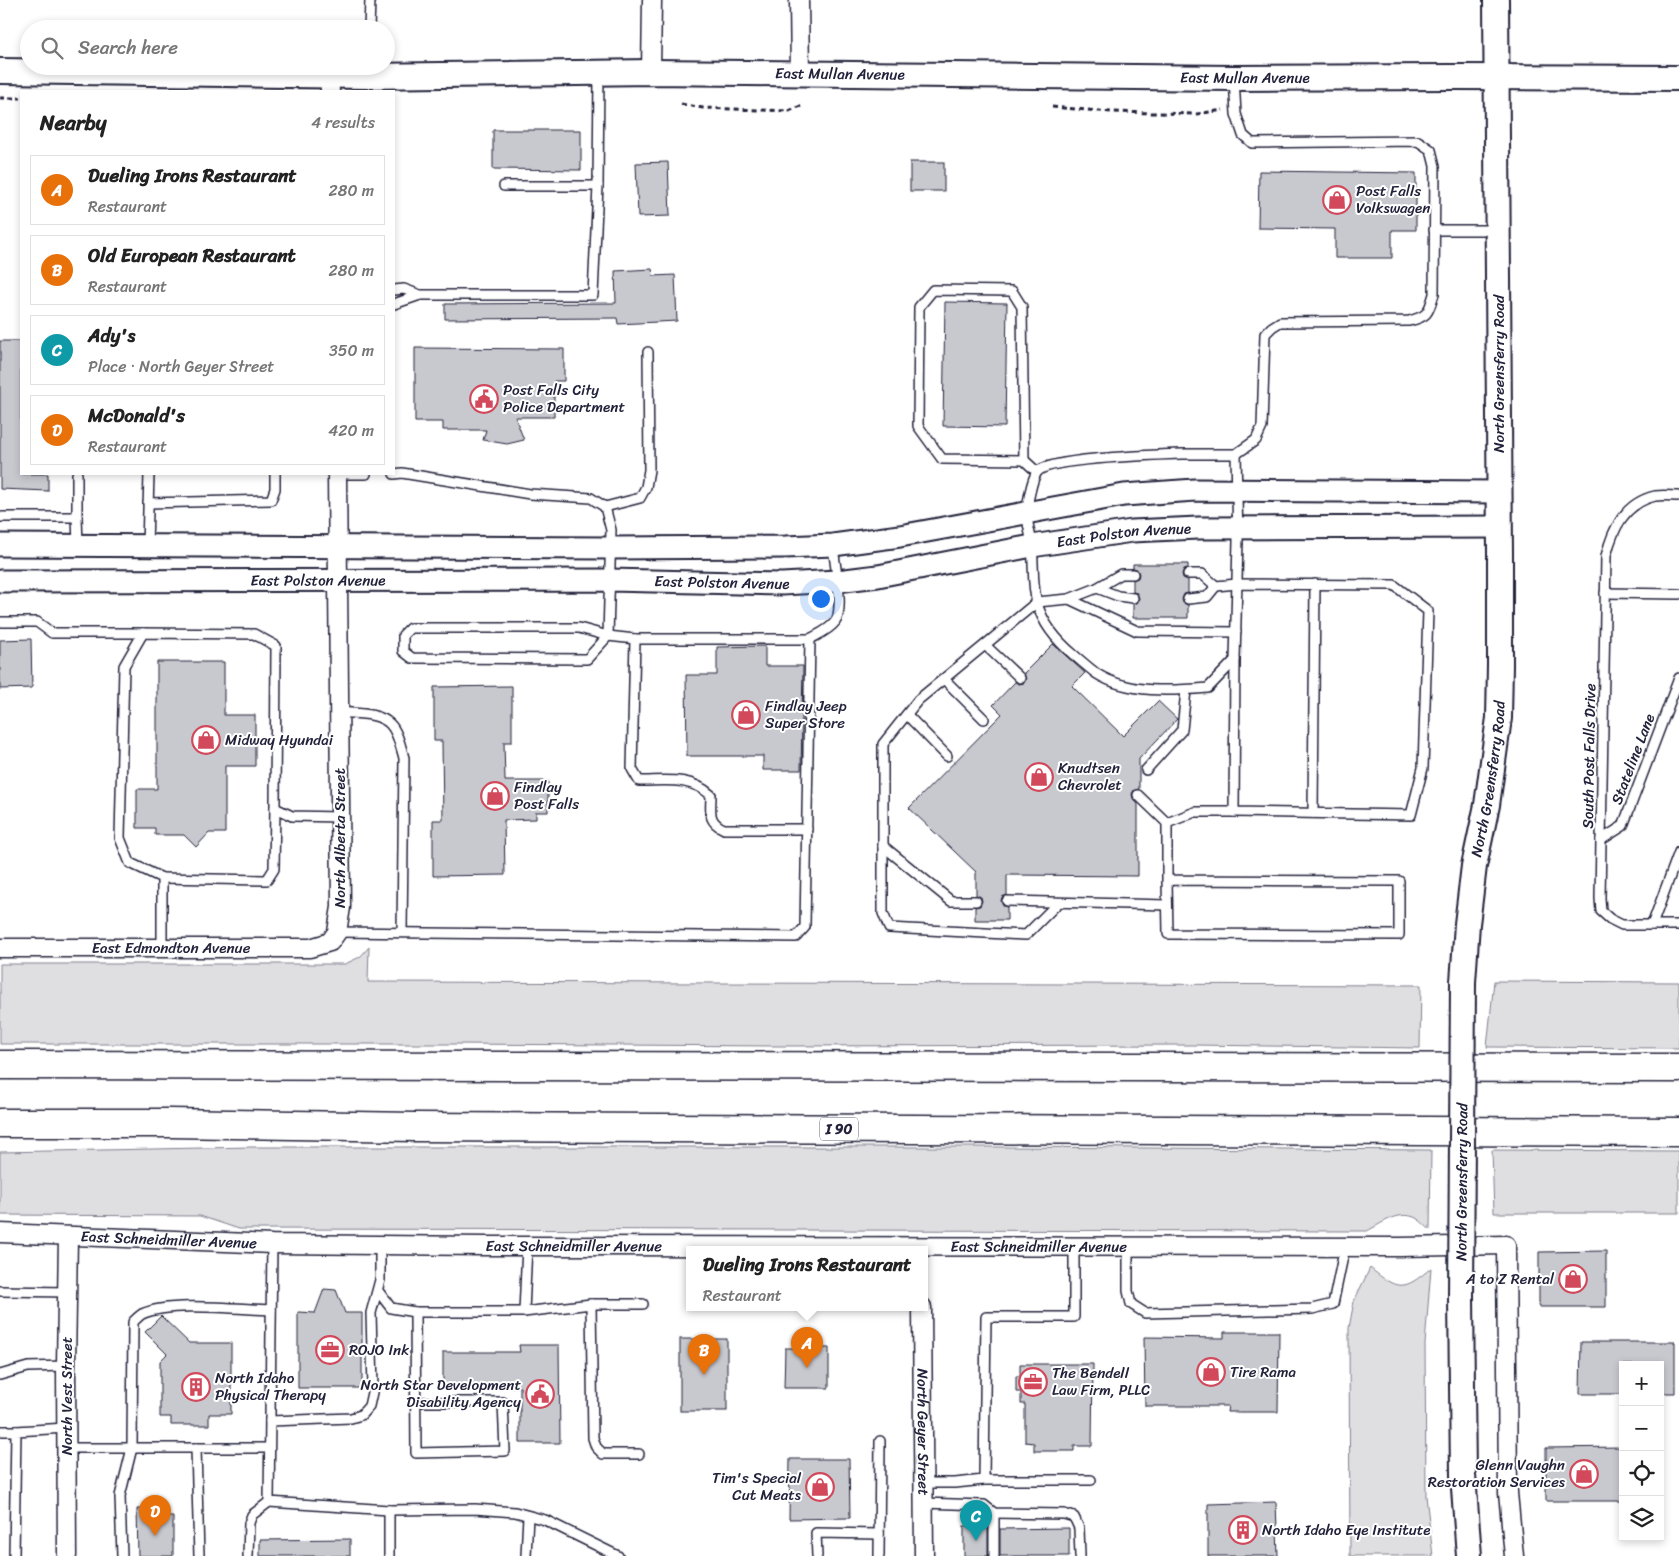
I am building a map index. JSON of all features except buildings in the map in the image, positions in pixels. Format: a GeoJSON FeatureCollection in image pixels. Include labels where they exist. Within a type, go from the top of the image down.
{"type":"FeatureCollection","features":[{"type":"Feature","properties":{"kind":"highway"},"geometry":{"type":"LineString","coordinates":[[0,1065],[1679,1068]]}},
{"type":"Feature","properties":{"kind":"highway","name":"I 90"},"geometry":{"type":"LineString","coordinates":[[0,1123],[170,1123],[415,1127],[1679,1132]]}},
{"type":"Feature","properties":{"kind":"highway"},"geometry":{"type":"LineString","coordinates":[[0,1132],[170,1123]]}},
{"type":"Feature","properties":{"kind":"main road","name":"North Greensferry Road"},"geometry":{"type":"LineString","coordinates":[[1469,1556],[1463,1484],[1461,1298],[1463,982],[1474,866],[1486,805],[1499,718],[1500,492],[1496,0]]}},
{"type":"Feature","properties":{"kind":"main road","name":"East Mullan Avenue"},"geometry":{"type":"LineString","coordinates":[[0,71],[20,72]]}},
{"type":"Feature","properties":{"kind":"main road","name":"East Mullan Avenue"},"geometry":{"type":"LineString","coordinates":[[395,71],[1234,78],[1679,78]]}},
{"type":"Feature","properties":{"kind":"main road","name":"East Mullan Avenue"},"geometry":{"type":"LineString","coordinates":[[110,75],[330,83],[355,75]]}},
{"type":"Feature","properties":{"kind":"street"},"geometry":{"type":"LineString","coordinates":[[651,72],[652,0]]}},
{"type":"Feature","properties":{"kind":"street"},"geometry":{"type":"LineString","coordinates":[[799,0],[800,75]]}},
{"type":"Feature","properties":{"kind":"street","name":"North Alberta Street"},"geometry":{"type":"LineString","coordinates":[[337,475],[341,907],[337,932]]}},
{"type":"Feature","properties":{"kind":"street"},"geometry":{"type":"LineString","coordinates":[[0,545],[785,547],[833,545],[900,536],[1124,495],[1195,490],[1500,492]]}},
{"type":"Feature","properties":{"kind":"street","name":"East Polston Avenue"},"geometry":{"type":"LineString","coordinates":[[0,580],[610,580],[782,584],[878,576],[1032,546],[1132,531],[1238,528],[1500,527]]}},
{"type":"Feature","properties":{"kind":"street","name":"East Edmondton Avenue"},"geometry":{"type":"LineString","coordinates":[[0,948],[310,948],[330,942],[337,932]]}},
{"type":"Feature","properties":{"kind":"street","name":"East Schneidmiller Avenue"},"geometry":{"type":"LineString","coordinates":[[0,1233],[272,1244],[686,1247]]}},
{"type":"Feature","properties":{"kind":"street","name":"North Vest Street"},"geometry":{"type":"LineString","coordinates":[[67,1556],[66,1366],[68,1237]]}},
{"type":"Feature","properties":{"kind":"street","name":"East Schneidmiller Avenue"},"geometry":{"type":"LineString","coordinates":[[928,1248],[1506,1245],[1508,1492],[1514,1556]]}},
{"type":"Feature","properties":{"kind":"street","name":"North Geyer Street"},"geometry":{"type":"LineString","coordinates":[[922,1311],[924,1556]]}},
{"type":"Feature","properties":{"kind":"lane"},"geometry":{"type":"LineString","coordinates":[[369,20],[370,0]]}},
{"type":"Feature","properties":{"kind":"lane"},"geometry":{"type":"LineString","coordinates":[[395,304],[420,295],[593,294],[598,186],[599,73]]}},
{"type":"Feature","properties":{"kind":"lane"},"geometry":{"type":"LineString","coordinates":[[1234,78],[1236,114],[1243,135],[1252,143],[1418,141],[1431,150],[1435,166],[1434,294],[1429,311],[1422,318],[1409,321],[1280,322],[1265,334],[1262,427],[1256,440],[1236,454],[1182,454],[1069,462],[1048,466],[1037,472],[1032,484],[1027,512],[1037,602],[1044,622],[1064,646],[1098,674],[1121,684],[1153,690],[1208,688],[1235,660]]}},
{"type":"Feature","properties":{"kind":"lane"},"geometry":{"type":"LineString","coordinates":[[504,186],[598,186]]}},
{"type":"Feature","properties":{"kind":"lane"},"geometry":{"type":"LineString","coordinates":[[1434,230],[1498,230]]}},
{"type":"Feature","properties":{"kind":"lane"},"geometry":{"type":"LineString","coordinates":[[395,290],[404,289],[420,295]]}},
{"type":"Feature","properties":{"kind":"lane"},"geometry":{"type":"LineString","coordinates":[[1024,460],[1022,307],[1012,290],[933,290],[919,307],[918,426],[942,459],[1024,460],[1037,472]]}},
{"type":"Feature","properties":{"kind":"lane"},"geometry":{"type":"LineString","coordinates":[[395,474],[530,494],[590,498],[606,507],[640,498],[646,487],[649,470],[648,352]]}},
{"type":"Feature","properties":{"kind":"lane"},"geometry":{"type":"LineString","coordinates":[[1234,812],[1238,528],[1236,454]]}},
{"type":"Feature","properties":{"kind":"lane"},"geometry":{"type":"LineString","coordinates":[[77,475],[78,546]]}},
{"type":"Feature","properties":{"kind":"lane"},"geometry":{"type":"LineString","coordinates":[[147,546],[148,475]]}},
{"type":"Feature","properties":{"kind":"lane"},"geometry":{"type":"LineString","coordinates":[[148,503],[271,500],[275,490],[275,475]]}},
{"type":"Feature","properties":{"kind":"lane","name":"South Post Falls Drive"},"geometry":{"type":"LineString","coordinates":[[1679,496],[1656,496],[1636,504],[1621,516],[1611,536],[1606,556],[1600,898],[1601,911],[1610,919],[1622,925],[1679,925]]}},
{"type":"Feature","properties":{"kind":"lane"},"geometry":{"type":"LineString","coordinates":[[606,507],[611,530],[608,636],[587,659],[412,658],[403,651],[403,635],[410,628],[579,628],[608,636],[635,639],[810,639],[826,630],[836,621],[840,605],[833,545]]}},
{"type":"Feature","properties":{"kind":"lane"},"geometry":{"type":"LineString","coordinates":[[0,517],[77,518]]}},
{"type":"Feature","properties":{"kind":"lane"},"geometry":{"type":"LineString","coordinates":[[1058,903],[1026,935],[889,928],[883,913],[883,744],[918,700],[1037,602],[1069,599],[1097,588],[1121,574],[1133,574]]}},
{"type":"Feature","properties":{"kind":"lane"},"geometry":{"type":"LineString","coordinates":[[1167,823],[1195,812],[1411,815],[1423,768],[1428,611],[1394,585],[1237,584],[1216,586],[1202,574],[1188,574]]}},
{"type":"Feature","properties":{"kind":"lane"},"geometry":{"type":"LineString","coordinates":[[1313,813],[1315,584]]}},
{"type":"Feature","properties":{"kind":"lane"},"geometry":{"type":"LineString","coordinates":[[1188,599],[1208,597],[1216,586]]}},
{"type":"Feature","properties":{"kind":"lane"},"geometry":{"type":"LineString","coordinates":[[1097,588],[1118,596],[1133,598]]}},
{"type":"Feature","properties":{"kind":"lane"},"geometry":{"type":"LineString","coordinates":[[1605,593],[1679,594]]}},
{"type":"Feature","properties":{"kind":"lane"},"geometry":{"type":"LineString","coordinates":[[1069,599],[1137,631],[1236,632]]}},
{"type":"Feature","properties":{"kind":"lane"},"geometry":{"type":"LineString","coordinates":[[0,622],[37,622],[52,633],[143,633],[254,634],[276,646],[274,869],[267,880],[162,878],[130,863],[120,838],[124,666],[143,633]]}},
{"type":"Feature","properties":{"kind":"lane"},"geometry":{"type":"LineString","coordinates":[[635,639],[632,769],[639,781],[685,781],[701,786],[712,796],[711,818],[717,826],[724,829],[807,829]]}},
{"type":"Feature","properties":{"kind":"lane"},"geometry":{"type":"LineString","coordinates":[[337,932],[796,937],[805,927],[810,639]]}},
{"type":"Feature","properties":{"kind":"lane"},"geometry":{"type":"LineString","coordinates":[[985,645],[1020,678]]}},
{"type":"Feature","properties":{"kind":"lane","name":"Stateline Lane"},"geometry":{"type":"LineString","coordinates":[[1601,840],[1623,826],[1679,678]]}},
{"type":"Feature","properties":{"kind":"lane"},"geometry":{"type":"LineString","coordinates":[[944,679],[984,720]]}},
{"type":"Feature","properties":{"kind":"lane"},"geometry":{"type":"LineString","coordinates":[[1146,770],[1182,730],[1186,690]]}},
{"type":"Feature","properties":{"kind":"lane"},"geometry":{"type":"LineString","coordinates":[[339,712],[376,716],[390,725],[404,758],[402,932]]}},
{"type":"Feature","properties":{"kind":"lane"},"geometry":{"type":"LineString","coordinates":[[907,715],[947,756]]}},
{"type":"Feature","properties":{"kind":"lane"},"geometry":{"type":"LineString","coordinates":[[1138,795],[1167,823],[1167,880],[1167,905],[1168,934],[1399,935],[1399,881],[1167,880]]}},
{"type":"Feature","properties":{"kind":"lane"},"geometry":{"type":"LineString","coordinates":[[275,808],[292,816],[340,817]]}},
{"type":"Feature","properties":{"kind":"lane"},"geometry":{"type":"LineString","coordinates":[[883,846],[951,901],[976,901]]}},
{"type":"Feature","properties":{"kind":"lane"},"geometry":{"type":"LineString","coordinates":[[1652,925],[1679,852]]}},
{"type":"Feature","properties":{"kind":"lane"},"geometry":{"type":"LineString","coordinates":[[162,878],[162,948]]}},
{"type":"Feature","properties":{"kind":"lane"},"geometry":{"type":"LineString","coordinates":[[1007,901],[1167,905]]}},
{"type":"Feature","properties":{"kind":"lane"},"geometry":{"type":"LineString","coordinates":[[269,1502],[272,1244]]}},
{"type":"Feature","properties":{"kind":"lane"},"geometry":{"type":"LineString","coordinates":[[270,1421],[351,1418],[361,1415],[369,1406],[373,1388],[371,1313],[380,1280],[380,1245]]}},
{"type":"Feature","properties":{"kind":"lane"},"geometry":{"type":"LineString","coordinates":[[524,1312],[526,1246]]}},
{"type":"Feature","properties":{"kind":"lane"},"geometry":{"type":"LineString","coordinates":[[984,1480],[986,1317],[1074,1317],[1074,1246]]}},
{"type":"Feature","properties":{"kind":"lane"},"geometry":{"type":"LineString","coordinates":[[1128,1246],[1128,1291],[1131,1304],[1145,1313],[1312,1309],[1332,1304],[1345,1246]]}},
{"type":"Feature","properties":{"kind":"lane"},"geometry":{"type":"LineString","coordinates":[[0,1291],[68,1292]]}},
{"type":"Feature","properties":{"kind":"lane"},"geometry":{"type":"LineString","coordinates":[[378,1291],[392,1308],[415,1312],[524,1312],[591,1304],[643,1304]]}},
{"type":"Feature","properties":{"kind":"lane"},"geometry":{"type":"LineString","coordinates":[[591,1304],[593,1438],[596,1447],[603,1454],[639,1454]]}},
{"type":"Feature","properties":{"kind":"lane"},"geometry":{"type":"LineString","coordinates":[[122,1556],[120,1496],[132,1448],[133,1322],[140,1315],[154,1310],[180,1307],[271,1310]]}},
{"type":"Feature","properties":{"kind":"lane"},"geometry":{"type":"LineString","coordinates":[[415,1312],[415,1402],[416,1452],[505,1451],[503,1402],[415,1402]]}},
{"type":"Feature","properties":{"kind":"lane"},"geometry":{"type":"LineString","coordinates":[[0,1375],[28,1367],[66,1366]]}},
{"type":"Feature","properties":{"kind":"lane"},"geometry":{"type":"LineString","coordinates":[[0,1431],[66,1428]]}},
{"type":"Feature","properties":{"kind":"lane"},"geometry":{"type":"LineString","coordinates":[[14,1556],[16,1431]]}},
{"type":"Feature","properties":{"kind":"lane"},"geometry":{"type":"LineString","coordinates":[[878,1556],[880,1441]]}},
{"type":"Feature","properties":{"kind":"lane"},"geometry":{"type":"LineString","coordinates":[[66,1448],[269,1448]]}},
{"type":"Feature","properties":{"kind":"lane"},"geometry":{"type":"LineString","coordinates":[[196,1448],[199,1556]]}},
{"type":"Feature","properties":{"kind":"lane"},"geometry":{"type":"LineString","coordinates":[[923,1483],[955,1483],[984,1480],[1091,1480]]}},
{"type":"Feature","properties":{"kind":"lane"},"geometry":{"type":"LineString","coordinates":[[248,1556],[249,1523],[252,1515],[269,1502],[389,1510],[515,1512],[545,1520],[600,1552],[618,1556]]}},
{"type":"Feature","properties":{"kind":"lane"},"geometry":{"type":"LineString","coordinates":[[923,1503],[984,1504],[994,1512],[1064,1514],[1074,1518],[1079,1528],[1080,1556]]}},
{"type":"Feature","properties":{"kind":"lane"},"geometry":{"type":"LineString","coordinates":[[389,1510],[389,1556]]}},
{"type":"Feature","properties":{"kind":"lane"},"geometry":{"type":"LineString","coordinates":[[994,1512],[994,1556]]}},
{"type":"Feature","properties":{"kind":"lane"},"geometry":{"type":"LineString","coordinates":[[526,1556],[528,1516]]}},
{"type":"Feature","properties":{"kind":"lane"},"geometry":{"type":"LineString","coordinates":[[817,1556],[816,1533],[879,1534]]}},
{"type":"Feature","properties":{"kind":"path"},"geometry":{"type":"LineString","coordinates":[[0,98],[20,98]]}},
{"type":"Feature","properties":{"kind":"path"},"geometry":{"type":"LineString","coordinates":[[681,104],[703,108],[788,111],[801,106]]}},
{"type":"Feature","properties":{"kind":"path"},"geometry":{"type":"LineString","coordinates":[[1052,107],[1112,112],[1197,114],[1223,110]]}},
{"type":"Feature","properties":{"kind":"shaded area"},"geometry":{"type":"Polygon","coordinates":[[[369,947],[368,982],[1421,985],[1420,1048],[1192,1045],[0,1044],[0,964],[345,964],[360,957],[369,947]]]}},
{"type":"Feature","properties":{"kind":"shaded area"},"geometry":{"type":"Polygon","coordinates":[[[1494,981],[1679,982],[1679,1048],[1487,1047],[1494,981]]]}},
{"type":"Feature","properties":{"kind":"shaded area"},"geometry":{"type":"Polygon","coordinates":[[[254,1147],[1003,1147],[1431,1150],[1430,1230],[1418,1219],[1408,1216],[1389,1219],[1367,1231],[239,1229],[200,1216],[0,1215],[0,1152],[254,1147]]]}},
{"type":"Feature","properties":{"kind":"shaded area"},"geometry":{"type":"Polygon","coordinates":[[[1492,1150],[1679,1151],[1679,1213],[1494,1213],[1492,1150]]]}},
{"type":"Feature","properties":{"kind":"shaded area"},"geometry":{"type":"Polygon","coordinates":[[[1370,1268],[1388,1281],[1401,1285],[1414,1281],[1431,1268],[1425,1344],[1426,1496],[1433,1556],[1350,1556],[1349,1328],[1354,1301],[1370,1268]]]}},
{"type":"Feature","properties":{"kind":"place","name":"Post Falls Volkswagen"},"geometry":{"type":"Point","coordinates":[1337,200]}},
{"type":"Feature","properties":{"kind":"place","name":"Post Falls City Police Department"},"geometry":{"type":"Point","coordinates":[484,399]}},
{"type":"Feature","properties":{"kind":"place","name":"Findlay Jeep Super Store"},"geometry":{"type":"Point","coordinates":[746,715]}},
{"type":"Feature","properties":{"kind":"place","name":"Midway Hyundai"},"geometry":{"type":"Point","coordinates":[206,740]}},
{"type":"Feature","properties":{"kind":"place","name":"Knudtsen Chevrolet"},"geometry":{"type":"Point","coordinates":[1039,777]}},
{"type":"Feature","properties":{"kind":"place","name":"Findlay Post Falls"},"geometry":{"type":"Point","coordinates":[495,796]}},
{"type":"Feature","properties":{"kind":"place","name":"A to Z Rental"},"geometry":{"type":"Point","coordinates":[1573,1279]}},
{"type":"Feature","properties":{"kind":"place","name":"ROJO Ink"},"geometry":{"type":"Point","coordinates":[330,1350]}},
{"type":"Feature","properties":{"kind":"place","name":"Dueling Irons Restaurant"},"geometry":{"type":"Point","coordinates":[807,1368]}},
{"type":"Feature","properties":{"kind":"place","name":"Tire Rama"},"geometry":{"type":"Point","coordinates":[1211,1372]}},
{"type":"Feature","properties":{"kind":"place","name":"Old European Restaurant"},"geometry":{"type":"Point","coordinates":[704,1375]}},
{"type":"Feature","properties":{"kind":"place","name":"The Bendell Law Firm, PLLC"},"geometry":{"type":"Point","coordinates":[1033,1382]}},
{"type":"Feature","properties":{"kind":"place","name":"North Idaho Physical Therapy"},"geometry":{"type":"Point","coordinates":[196,1387]}},
{"type":"Feature","properties":{"kind":"place","name":"North Star Development Disability Agency"},"geometry":{"type":"Point","coordinates":[540,1394]}},
{"type":"Feature","properties":{"kind":"place","name":"Glenn Vaughn Restoration Services"},"geometry":{"type":"Point","coordinates":[1584,1474]}},
{"type":"Feature","properties":{"kind":"place","name":"Tim's Special Cut Meats"},"geometry":{"type":"Point","coordinates":[820,1487]}},
{"type":"Feature","properties":{"kind":"place","name":"North Idaho Eye Institute"},"geometry":{"type":"Point","coordinates":[1243,1530]}},
{"type":"Feature","properties":{"kind":"place","name":"McDonald's"},"geometry":{"type":"Point","coordinates":[155,1536]}},
{"type":"Feature","properties":{"kind":"place","name":"Ady's"},"geometry":{"type":"Point","coordinates":[976,1541]}}]}
